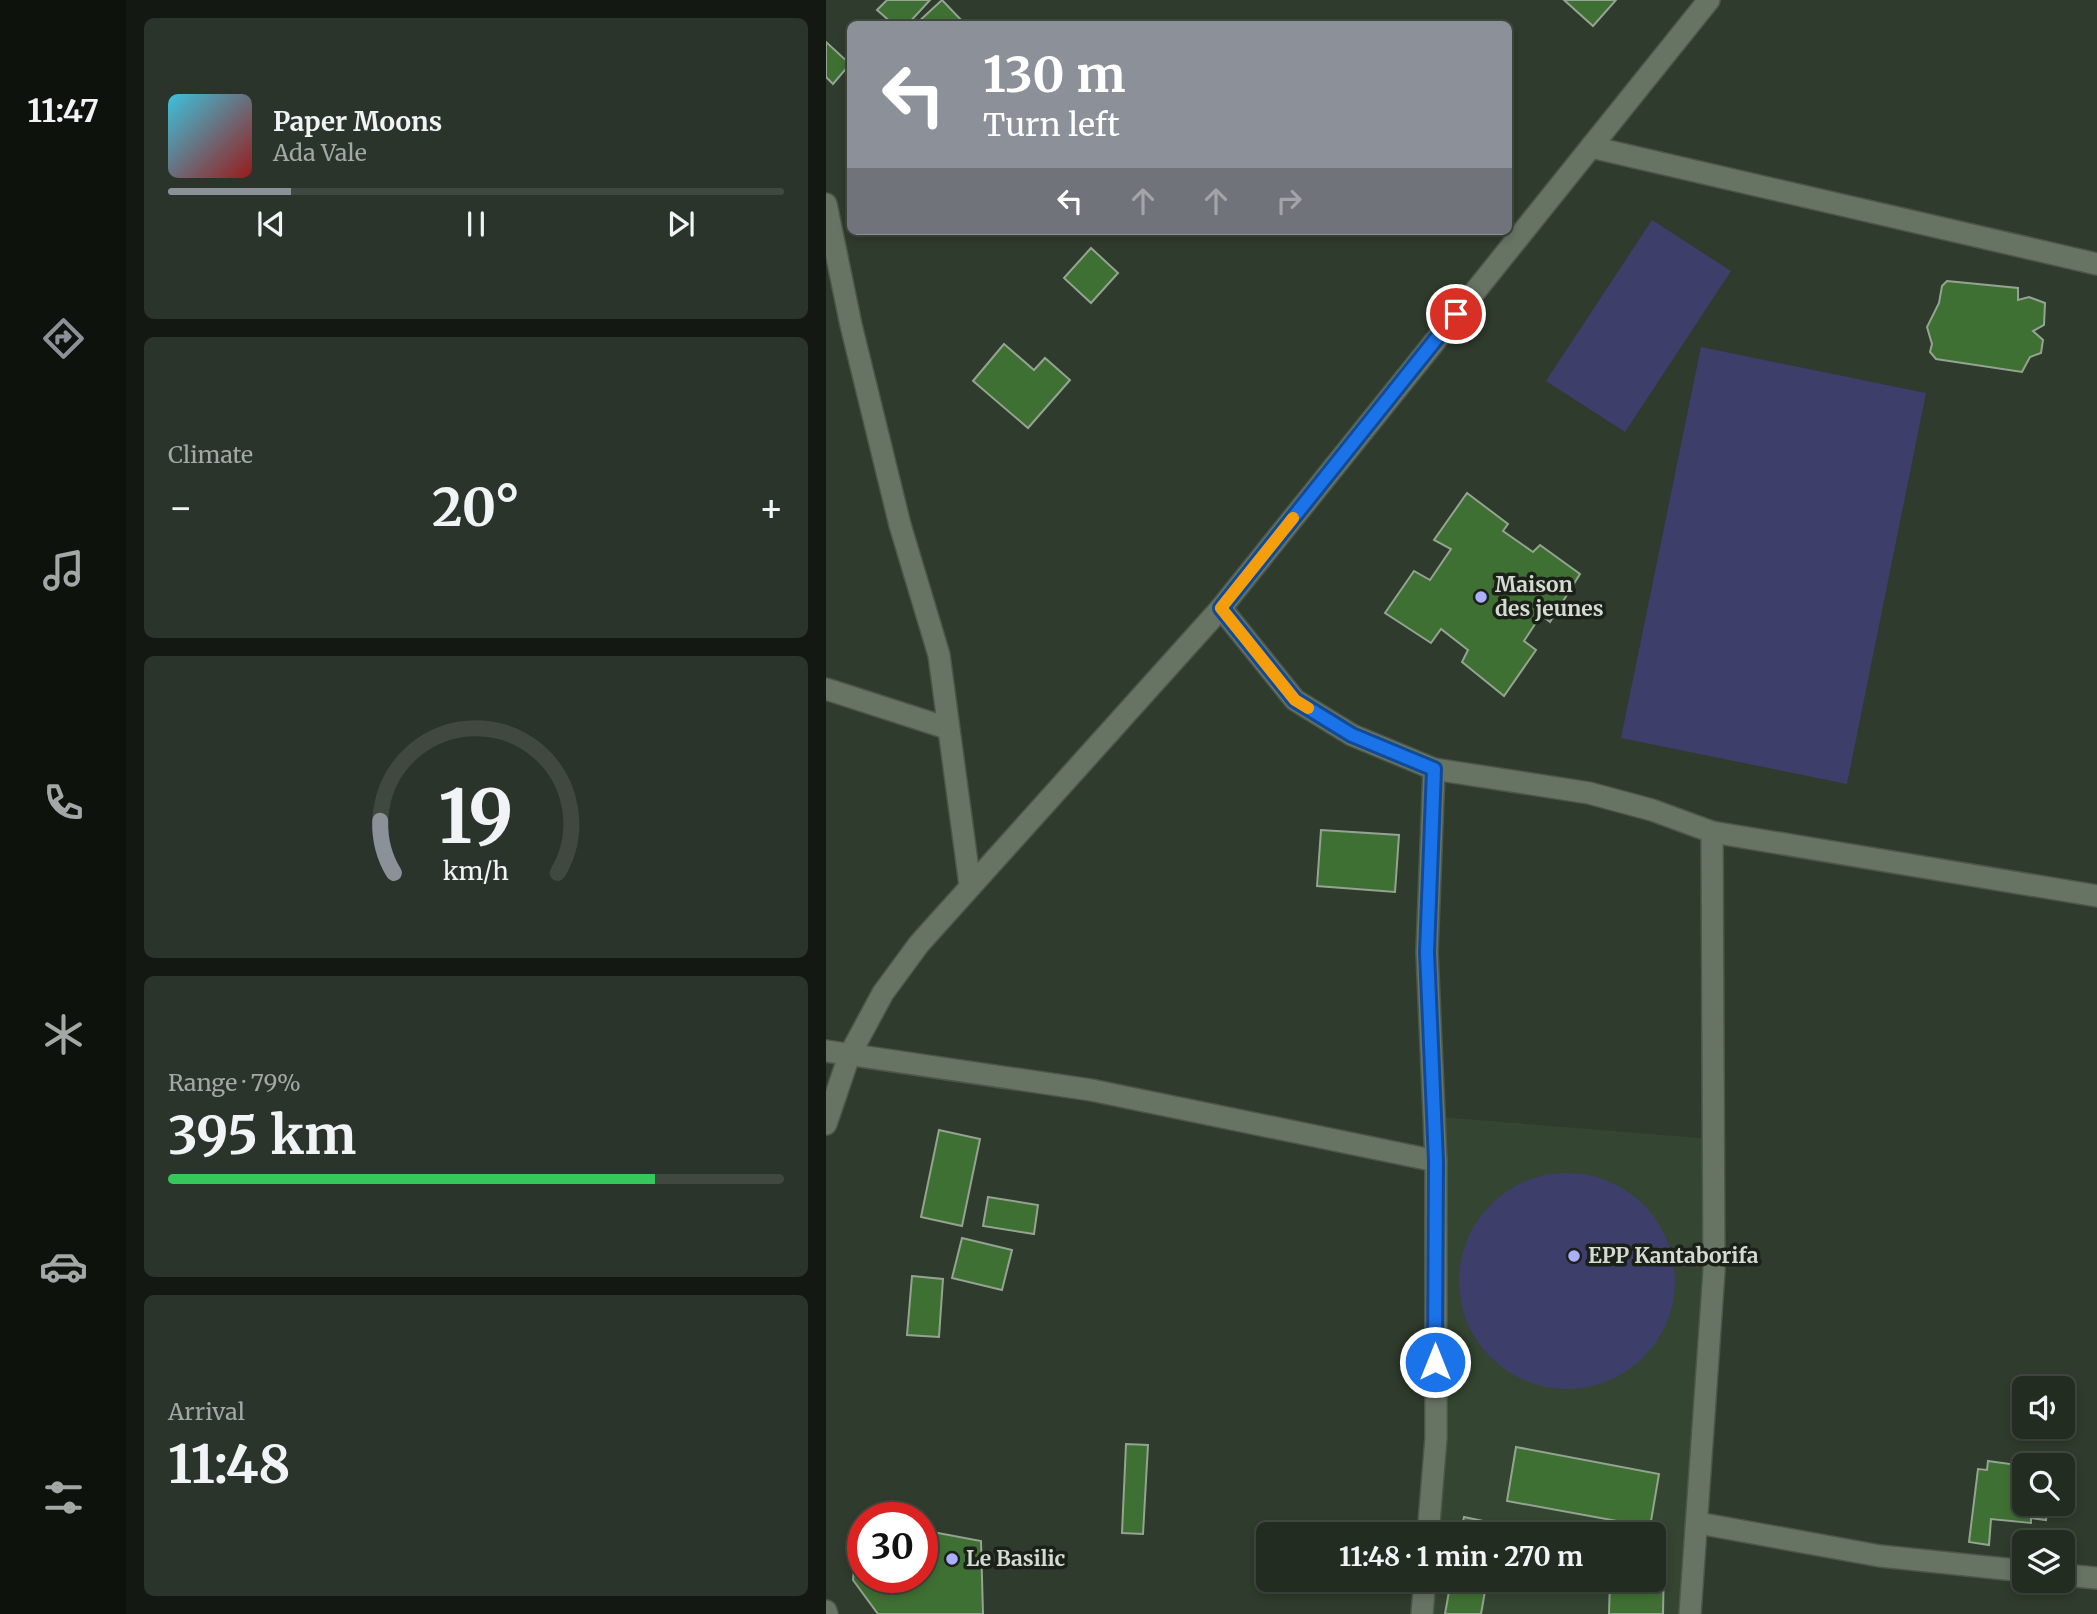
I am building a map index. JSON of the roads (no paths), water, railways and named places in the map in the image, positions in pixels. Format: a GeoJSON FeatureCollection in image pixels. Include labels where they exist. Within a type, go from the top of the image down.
{"type":"FeatureCollection","features":[{"type":"Feature","properties":{"kind":"street"},"geometry":{"type":"LineString","coordinates":[[826,1124],[849,1056],[883,993],[919,944],[970,884],[1221,608],[1709,0]]}},
{"type":"Feature","properties":{"kind":"street"},"geometry":{"type":"LineString","coordinates":[[1591,147],[2097,264]]}},
{"type":"Feature","properties":{"kind":"street"},"geometry":{"type":"LineString","coordinates":[[826,204],[851,325],[900,526],[939,654],[970,884]]}},
{"type":"Feature","properties":{"kind":"street"},"geometry":{"type":"LineString","coordinates":[[1221,608],[1295,700],[1352,735],[1434,769],[1589,793],[1652,810],[1712,832],[2097,896]]}},
{"type":"Feature","properties":{"kind":"street"},"geometry":{"type":"LineString","coordinates":[[826,689],[947,728]]}},
{"type":"Feature","properties":{"kind":"street"},"geometry":{"type":"LineString","coordinates":[[1429,1522],[1436,1438],[1436,1161],[1427,952],[1434,769]]}},
{"type":"Feature","properties":{"kind":"street"},"geometry":{"type":"LineString","coordinates":[[1690,1614],[1714,1272],[1712,832]]}},
{"type":"Feature","properties":{"kind":"street"},"geometry":{"type":"LineString","coordinates":[[826,1051],[1091,1090],[1436,1161]]}},
{"type":"Feature","properties":{"kind":"street"},"geometry":{"type":"LineString","coordinates":[[1698,1523],[1880,1556],[2012,1570]]}},
{"type":"Feature","properties":{"kind":"street"},"geometry":{"type":"LineString","coordinates":[[2075,1576],[2097,1578]]}},
{"type":"Feature","properties":{"kind":"street"},"geometry":{"type":"LineString","coordinates":[[1422,1614],[1423,1592]]}},
{"type":"Feature","properties":{"kind":"place","name":"Maison des jeunes"},"geometry":{"type":"Point","coordinates":[1481,597]}},
{"type":"Feature","properties":{"kind":"place","name":"EPP Kantaborifa"},"geometry":{"type":"Point","coordinates":[1574,1256]}},
{"type":"Feature","properties":{"kind":"place","name":"Le Basilic"},"geometry":{"type":"Point","coordinates":[952,1559]}}]}
